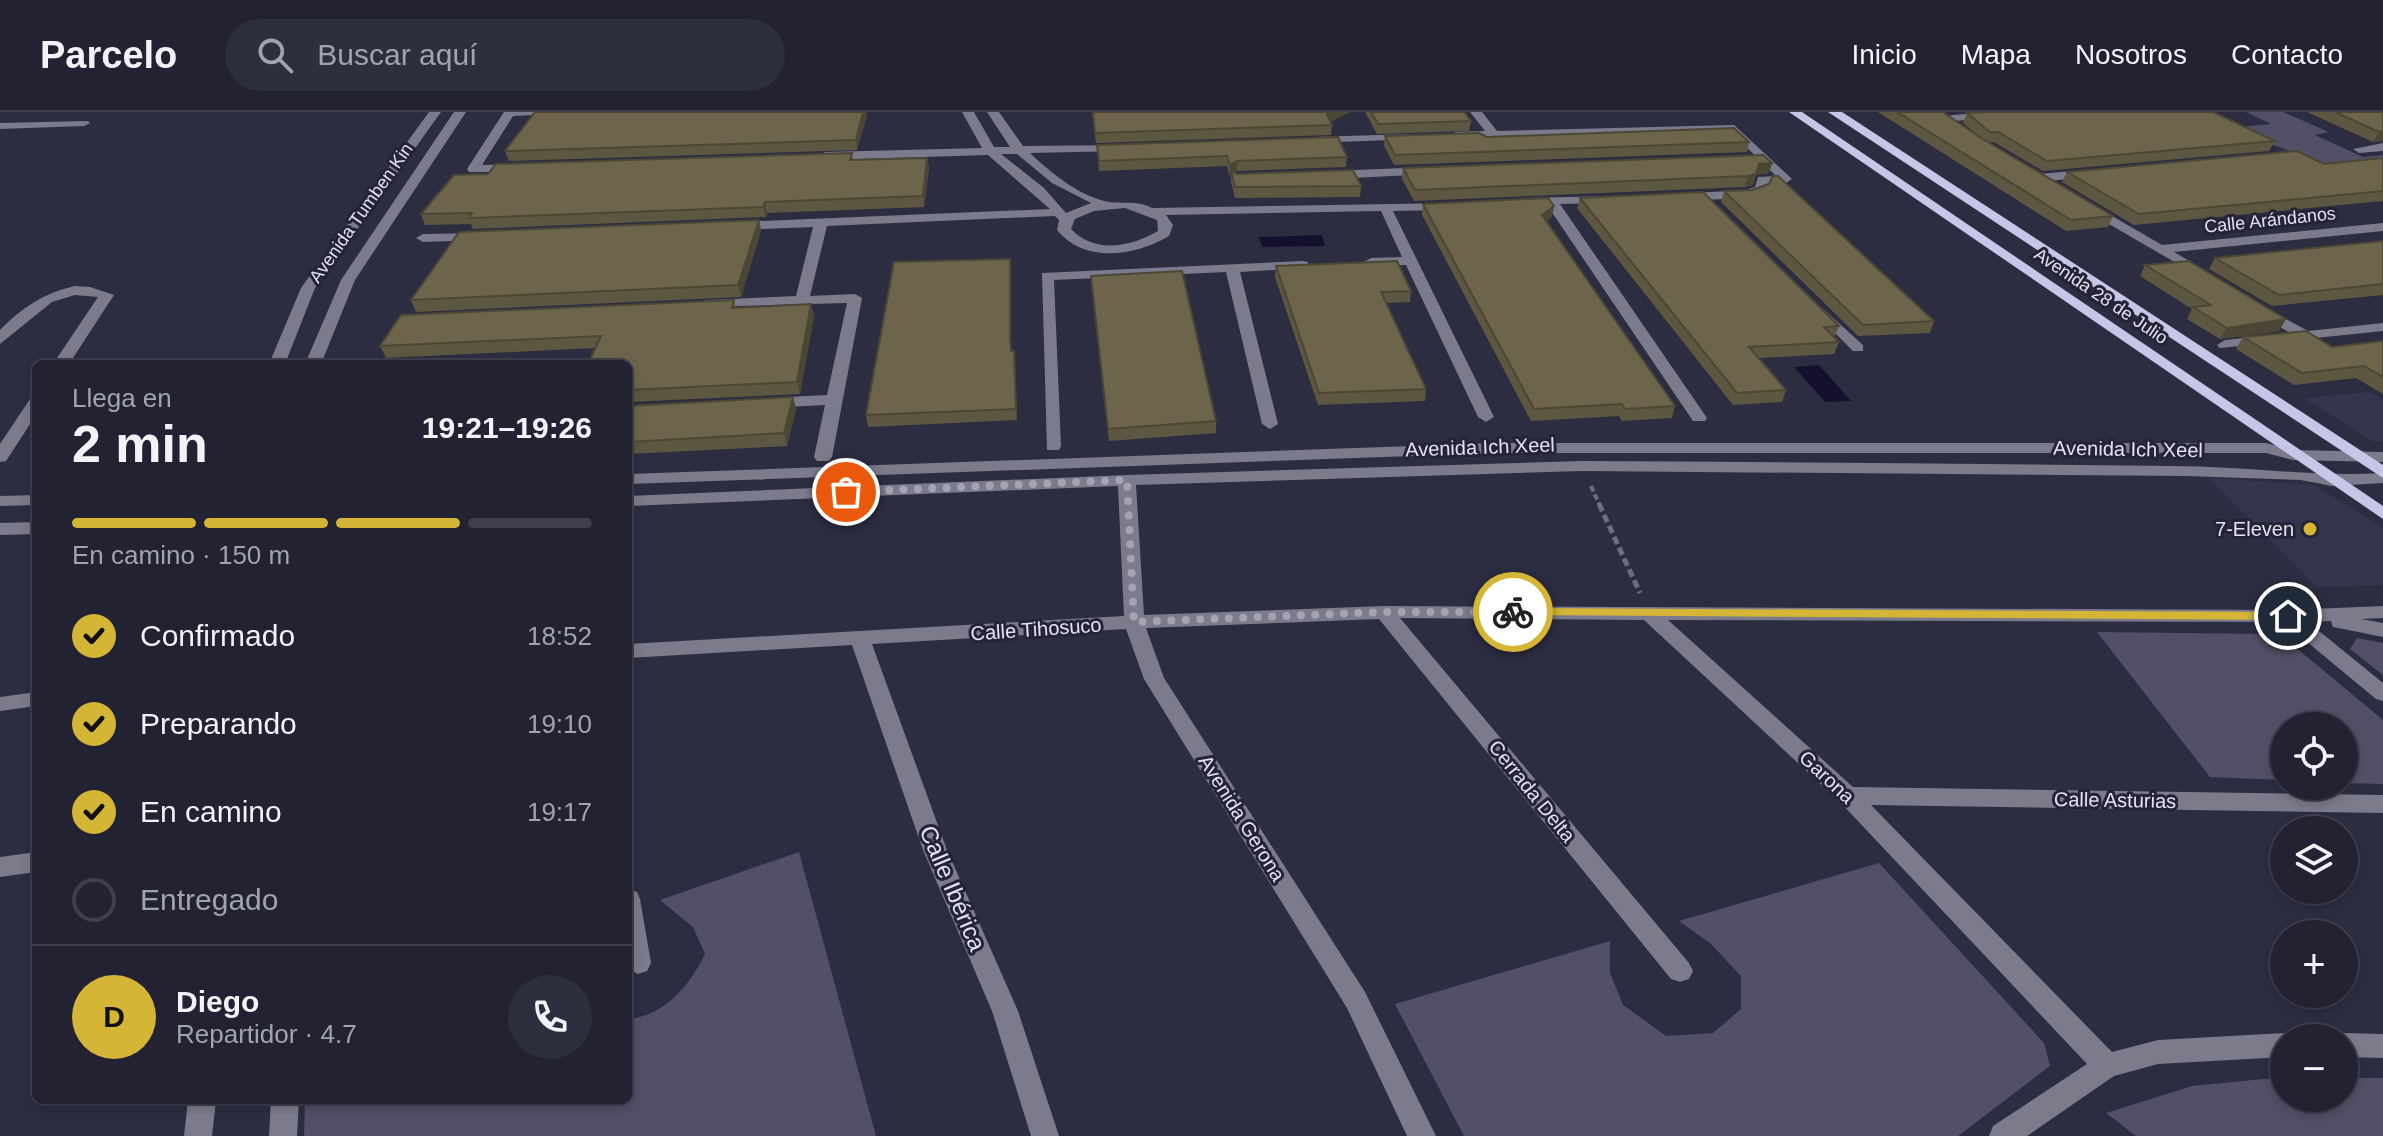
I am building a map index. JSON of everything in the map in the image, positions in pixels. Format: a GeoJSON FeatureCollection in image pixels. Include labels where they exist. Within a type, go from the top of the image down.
{"type":"FeatureCollection","features":[{"type":"Feature","properties":{"kind":"main road","name":"Avenida 28 de Julio"},"geometry":{"type":"LineString","coordinates":[[1795,112],[2383,514]]}},
{"type":"Feature","properties":{"kind":"main road","name":"Avenida 28 de Julio"},"geometry":{"type":"LineString","coordinates":[[1834,112],[2383,475]]}},
{"type":"Feature","properties":{"kind":"street","name":"Avenida Tumben Kin"},"geometry":{"type":"LineString","coordinates":[[279,360],[308,288],[435,112]]}},
{"type":"Feature","properties":{"kind":"street","name":"Avenida Tumben Kin"},"geometry":{"type":"LineString","coordinates":[[315,360],[348,280],[460,112]]}},
{"type":"Feature","properties":{"kind":"street"},"geometry":{"type":"LineString","coordinates":[[535,167],[473,169],[509,113],[536,112]]}},
{"type":"Feature","properties":{"kind":"street"},"geometry":{"type":"LineString","coordinates":[[968,112],[987,150],[1054,203],[1062,217],[1064,230],[1077,242],[1115,248],[1141,245],[1164,233],[1166,225],[1163,218],[1154,211]]}},
{"type":"Feature","properties":{"kind":"street"},"geometry":{"type":"LineString","coordinates":[[993,112],[1002,129],[1020,150],[1063,185],[1107,205],[1154,211],[1386,209],[1461,205]]}},
{"type":"Feature","properties":{"kind":"street"},"geometry":{"type":"LineString","coordinates":[[1476,112],[1494,134]]}},
{"type":"Feature","properties":{"kind":"street"},"geometry":{"type":"LineString","coordinates":[[1936,116],[2030,112]]}},
{"type":"Feature","properties":{"kind":"street"},"geometry":{"type":"LineString","coordinates":[[1936,116],[1967,134]]}},
{"type":"Feature","properties":{"kind":"street"},"geometry":{"type":"LineString","coordinates":[[0,126],[84,123]]}},
{"type":"Feature","properties":{"kind":"street"},"geometry":{"type":"LineString","coordinates":[[1447,135],[1635,126],[1734,128],[1786,179],[1762,180],[1761,189],[1748,194],[1658,197]]}},
{"type":"Feature","properties":{"kind":"street"},"geometry":{"type":"LineString","coordinates":[[1292,141],[1432,136]]}},
{"type":"Feature","properties":{"kind":"street"},"geometry":{"type":"LineString","coordinates":[[815,157],[1138,147]]}},
{"type":"Feature","properties":{"kind":"street"},"geometry":{"type":"LineString","coordinates":[[2359,149],[2383,147]]}},
{"type":"Feature","properties":{"kind":"street"},"geometry":{"type":"LineString","coordinates":[[1741,159],[1766,158]]}},
{"type":"Feature","properties":{"kind":"street"},"geometry":{"type":"LineString","coordinates":[[1316,175],[1442,170]]}},
{"type":"Feature","properties":{"kind":"street"},"geometry":{"type":"LineString","coordinates":[[2027,170],[2067,194]]}},
{"type":"Feature","properties":{"kind":"street"},"geometry":{"type":"LineString","coordinates":[[2040,178],[2102,172]]}},
{"type":"Feature","properties":{"kind":"street"},"geometry":{"type":"LineString","coordinates":[[1704,196],[1715,207]]}},
{"type":"Feature","properties":{"kind":"street"},"geometry":{"type":"LineString","coordinates":[[1506,203],[1628,198]]}},
{"type":"Feature","properties":{"kind":"street"},"geometry":{"type":"LineString","coordinates":[[1551,201],[1699,418]]}},
{"type":"Feature","properties":{"kind":"street"},"geometry":{"type":"LineString","coordinates":[[2080,202],[2213,281]]}},
{"type":"Feature","properties":{"kind":"street"},"geometry":{"type":"LineString","coordinates":[[725,226],[1062,217],[1107,205]]}},
{"type":"Feature","properties":{"kind":"street"},"geometry":{"type":"LineString","coordinates":[[1386,209],[1486,417]]}},
{"type":"Feature","properties":{"kind":"street"},"geometry":{"type":"LineString","coordinates":[[802,299],[821,222]]}},
{"type":"Feature","properties":{"kind":"street","name":"Calle Arándanos"},"geometry":{"type":"LineString","coordinates":[[2160,249],[2383,227]]}},
{"type":"Feature","properties":{"kind":"street"},"geometry":{"type":"LineString","coordinates":[[423,238],[503,235]]}},
{"type":"Feature","properties":{"kind":"street"},"geometry":{"type":"LineString","coordinates":[[1114,272],[1115,248]]}},
{"type":"Feature","properties":{"kind":"street"},"geometry":{"type":"LineString","coordinates":[[1348,263],[1411,261]]}},
{"type":"Feature","properties":{"kind":"street"},"geometry":{"type":"LineString","coordinates":[[1053,446],[1047,276],[1316,265]]}},
{"type":"Feature","properties":{"kind":"street"},"geometry":{"type":"LineString","coordinates":[[1232,269],[1270,424]]}},
{"type":"Feature","properties":{"kind":"street"},"geometry":{"type":"LineString","coordinates":[[0,339],[33,305],[51,297],[73,291],[107,295],[64,360]]}},
{"type":"Feature","properties":{"kind":"street"},"geometry":{"type":"LineString","coordinates":[[692,305],[855,298],[823,457]]}},
{"type":"Feature","properties":{"kind":"street"},"geometry":{"type":"LineString","coordinates":[[1814,304],[1858,348]]}},
{"type":"Feature","properties":{"kind":"street"},"geometry":{"type":"LineString","coordinates":[[2253,304],[2306,336]]}},
{"type":"Feature","properties":{"kind":"street"},"geometry":{"type":"LineString","coordinates":[[2225,345],[2383,327]]}},
{"type":"Feature","properties":{"kind":"street"},"geometry":{"type":"LineString","coordinates":[[755,404],[835,400]]}},
{"type":"Feature","properties":{"kind":"street"},"geometry":{"type":"LineString","coordinates":[[0,457],[32,408]]}},
{"type":"Feature","properties":{"kind":"street"},"geometry":{"type":"LineString","coordinates":[[632,479],[1498,448],[2266,448],[2293,455],[2363,459],[2383,457]]}},
{"type":"Feature","properties":{"kind":"street","name":"Avenida Ich Xeel"},"geometry":{"type":"LineString","coordinates":[[632,501],[1127,480],[1582,466],[2186,471],[2301,475],[2332,481],[2383,475]]}},
{"type":"Feature","properties":{"kind":"street","name":"Avenida Gerona"},"geometry":{"type":"LineString","coordinates":[[1127,480],[1134,622],[1154,679],[1356,1000],[1422,1136]]}},
{"type":"Feature","properties":{"kind":"street"},"geometry":{"type":"LineString","coordinates":[[0,501],[32,500]]}},
{"type":"Feature","properties":{"kind":"street"},"geometry":{"type":"LineString","coordinates":[[0,529],[32,528]]}},
{"type":"Feature","properties":{"kind":"street","name":"Calle Tihosuco"},"geometry":{"type":"LineString","coordinates":[[632,651],[861,641],[1134,622],[1384,612],[2299,616],[2383,612]]}},
{"type":"Feature","properties":{"kind":"street","name":"Cerrada Delta"},"geometry":{"type":"LineString","coordinates":[[1384,612],[1680,971]]}},
{"type":"Feature","properties":{"kind":"street","name":"Garona"},"geometry":{"type":"LineString","coordinates":[[1648,612],[1848,796],[2107,1066]]}},
{"type":"Feature","properties":{"kind":"street"},"geometry":{"type":"LineString","coordinates":[[2299,616],[2383,694]]}},
{"type":"Feature","properties":{"kind":"street","name":"Calle Tihosuco"},"geometry":{"type":"LineString","coordinates":[[2299,616],[2383,630]]}},
{"type":"Feature","properties":{"kind":"street","name":"Calle Ibérica"},"geometry":{"type":"LineString","coordinates":[[861,641],[935,850],[1005,1011],[1045,1136]]}},
{"type":"Feature","properties":{"kind":"street"},"geometry":{"type":"LineString","coordinates":[[0,704],[32,700]]}},
{"type":"Feature","properties":{"kind":"street","name":"Calle Asturias"},"geometry":{"type":"LineString","coordinates":[[1848,796],[2383,804]]}},
{"type":"Feature","properties":{"kind":"street"},"geometry":{"type":"LineString","coordinates":[[0,867],[32,863]]}},
{"type":"Feature","properties":{"kind":"street"},"geometry":{"type":"LineString","coordinates":[[632,925],[638,963]]}},
{"type":"Feature","properties":{"kind":"street"},"geometry":{"type":"LineString","coordinates":[[2358,1045],[2383,1046]]}},
{"type":"Feature","properties":{"kind":"street"},"geometry":{"type":"LineString","coordinates":[[2003,1136],[2107,1066],[2158,1052],[2270,1046]]}},
{"type":"Feature","properties":{"kind":"street"},"geometry":{"type":"LineString","coordinates":[[198,1136],[202,1104]]}},
{"type":"Feature","properties":{"kind":"street"},"geometry":{"type":"LineString","coordinates":[[283,1136],[285,1104]]}},
{"type":"Feature","properties":{"kind":"path"},"geometry":{"type":"LineString","coordinates":[[1582,466],[1648,612]]}},
{"type":"Feature","properties":{"kind":"shaded area"},"geometry":{"type":"Polygon","coordinates":[[[2246,112],[2283,112],[2329,132],[2315,135],[2363,157],[2383,155],[2383,189],[2225,128],[2271,124],[2246,112]]]}},
{"type":"Feature","properties":{"kind":"shaded area"},"geometry":{"type":"Polygon","coordinates":[[[1322,235],[1325,246],[1262,247],[1259,237],[1322,235]]]}},
{"type":"Feature","properties":{"kind":"shaded area"},"geometry":{"type":"Polygon","coordinates":[[[1819,365],[1851,401],[1825,402],[1794,367],[1819,365]]]}},
{"type":"Feature","properties":{"kind":"shaded area"},"geometry":{"type":"Polygon","coordinates":[[[2370,392],[2383,399],[2383,441],[2374,442],[2304,398],[2370,392]]]}},
{"type":"Feature","properties":{"kind":"shaded area"},"geometry":{"type":"Polygon","coordinates":[[[2209,478],[2315,485],[2383,529],[2383,585],[2317,587],[2209,478]]]}},
{"type":"Feature","properties":{"kind":"shaded area"},"geometry":{"type":"Polygon","coordinates":[[[2097,632],[2264,634],[2289,642],[2383,720],[2383,784],[2358,783],[2358,712],[2270,712],[2270,779],[2210,777],[2097,632]]]}},
{"type":"Feature","properties":{"kind":"shaded area"},"geometry":{"type":"Polygon","coordinates":[[[2357,638],[2383,643],[2383,675],[2350,649],[2357,638]]]}},
{"type":"Feature","properties":{"kind":"shaded area"},"geometry":{"type":"Polygon","coordinates":[[[799,852],[876,1136],[304,1136],[305,1104],[632,1104],[632,1018],[654,1012],[675,997],[692,977],[705,954],[693,927],[660,900],[799,852]]]}},
{"type":"Feature","properties":{"kind":"shaded area"},"geometry":{"type":"Polygon","coordinates":[[[1879,863],[2044,1043],[2050,1066],[1958,1136],[1464,1136],[1395,1004],[1610,941],[1610,973],[1623,1005],[1666,1036],[1713,1033],[1741,1009],[1741,976],[1711,944],[1679,921],[1879,863]]]}},
{"type":"Feature","properties":{"kind":"shaded area"},"geometry":{"type":"Polygon","coordinates":[[[2270,1078],[2270,1112],[2358,1112],[2358,1078],[2383,1078],[2383,1136],[2136,1136],[2106,1113],[2192,1086],[2270,1078]]]}},
{"type":"Feature","properties":{"kind":"building"},"geometry":{"type":"Polygon","coordinates":[[[535,112],[863,112],[856,140],[505,151],[535,112]]]}},
{"type":"Feature","properties":{"kind":"building"},"geometry":{"type":"Polygon","coordinates":[[[1093,112],[1331,112],[1327,114],[1332,125],[1095,133],[1093,112]]]}},
{"type":"Feature","properties":{"kind":"building"},"geometry":{"type":"Polygon","coordinates":[[[1371,112],[1464,112],[1471,121],[1378,124],[1371,112]]]}},
{"type":"Feature","properties":{"kind":"building"},"geometry":{"type":"Polygon","coordinates":[[[1897,112],[1943,112],[2113,216],[2071,220],[1897,112]]]}},
{"type":"Feature","properties":{"kind":"building"},"geometry":{"type":"Polygon","coordinates":[[[2213,112],[2275,141],[2047,161],[1998,132],[1990,132],[1967,113],[2213,112]]]}},
{"type":"Feature","properties":{"kind":"building"},"geometry":{"type":"Polygon","coordinates":[[[2335,112],[2383,112],[2383,131],[2379,132],[2335,112]]]}},
{"type":"Feature","properties":{"kind":"building"},"geometry":{"type":"Polygon","coordinates":[[[1734,128],[1749,142],[1395,155],[1385,136],[1479,133],[1487,137],[1734,128]]]}},
{"type":"Feature","properties":{"kind":"building"},"geometry":{"type":"Polygon","coordinates":[[[1338,137],[1347,157],[1237,161],[1230,165],[1227,156],[1099,161],[1097,145],[1338,137]]]}},
{"type":"Feature","properties":{"kind":"building"},"geometry":{"type":"Polygon","coordinates":[[[2297,151],[2324,164],[2383,158],[2383,191],[2139,214],[2067,172],[2297,151]]]}},
{"type":"Feature","properties":{"kind":"building"},"geometry":{"type":"Polygon","coordinates":[[[852,153],[850,160],[927,158],[923,196],[765,202],[763,207],[469,218],[472,213],[421,214],[454,175],[488,174],[496,164],[852,153]]]}},
{"type":"Feature","properties":{"kind":"building"},"geometry":{"type":"Polygon","coordinates":[[[1763,155],[1772,163],[1759,164],[1756,174],[1748,176],[1415,190],[1403,168],[1763,155]]]}},
{"type":"Feature","properties":{"kind":"building"},"geometry":{"type":"Polygon","coordinates":[[[1353,170],[1361,186],[1235,187],[1231,171],[1237,174],[1353,170]]]}},
{"type":"Feature","properties":{"kind":"building"},"geometry":{"type":"Polygon","coordinates":[[[1773,176],[1778,176],[1934,321],[1863,325],[1724,191],[1752,190],[1769,184],[1773,176]]]}},
{"type":"Feature","properties":{"kind":"building"},"geometry":{"type":"Polygon","coordinates":[[[1703,192],[1839,326],[1824,327],[1839,342],[1749,347],[1786,390],[1737,393],[1580,198],[1703,192]]]}},
{"type":"Feature","properties":{"kind":"building"},"geometry":{"type":"Polygon","coordinates":[[[1548,198],[1554,206],[1542,215],[1675,406],[1625,409],[1622,404],[1534,409],[1423,204],[1548,198]]]}},
{"type":"Feature","properties":{"kind":"building"},"geometry":{"type":"Polygon","coordinates":[[[759,220],[738,285],[411,300],[459,232],[759,220]]]}},
{"type":"Feature","properties":{"kind":"building"},"geometry":{"type":"Polygon","coordinates":[[[2383,241],[2383,284],[2279,295],[2215,258],[2383,241]]]}},
{"type":"Feature","properties":{"kind":"building"},"geometry":{"type":"Polygon","coordinates":[[[1010,259],[1010,337],[1011,351],[1014,351],[1016,409],[866,415],[894,262],[1010,259]]]}},
{"type":"Feature","properties":{"kind":"building"},"geometry":{"type":"Polygon","coordinates":[[[1397,261],[1411,291],[1381,292],[1426,389],[1319,393],[1276,266],[1397,261]]]}},
{"type":"Feature","properties":{"kind":"building"},"geometry":{"type":"Polygon","coordinates":[[[2189,261],[2286,319],[2227,328],[2193,307],[2211,305],[2145,265],[2189,261]]]}},
{"type":"Feature","properties":{"kind":"building"},"geometry":{"type":"Polygon","coordinates":[[[1182,271],[1216,421],[1108,429],[1091,276],[1182,271]]]}},
{"type":"Feature","properties":{"kind":"building"},"geometry":{"type":"Polygon","coordinates":[[[734,300],[732,308],[811,304],[797,382],[632,390],[632,360],[590,360],[601,336],[380,346],[401,315],[734,300]]]}},
{"type":"Feature","properties":{"kind":"building"},"geometry":{"type":"Polygon","coordinates":[[[2306,331],[2332,347],[2383,341],[2383,377],[2364,366],[2302,373],[2243,337],[2306,331]]]}},
{"type":"Feature","properties":{"kind":"building"},"geometry":{"type":"Polygon","coordinates":[[[793,397],[784,433],[632,442],[632,406],[793,397]]]}},
{"type":"Feature","properties":{"kind":"way so far"},"geometry":{"type":"LineString","coordinates":[[846,492],[1127,480],[1134,622],[1384,612],[1513,612]]}},
{"type":"Feature","properties":{"kind":"place","name":"7-Eleven"},"geometry":{"type":"Point","coordinates":[2310,529]}},
{"type":"Feature","properties":{"kind":"route"},"geometry":{"type":"LineString","coordinates":[[1513,612],[2288,616]]}}]}
